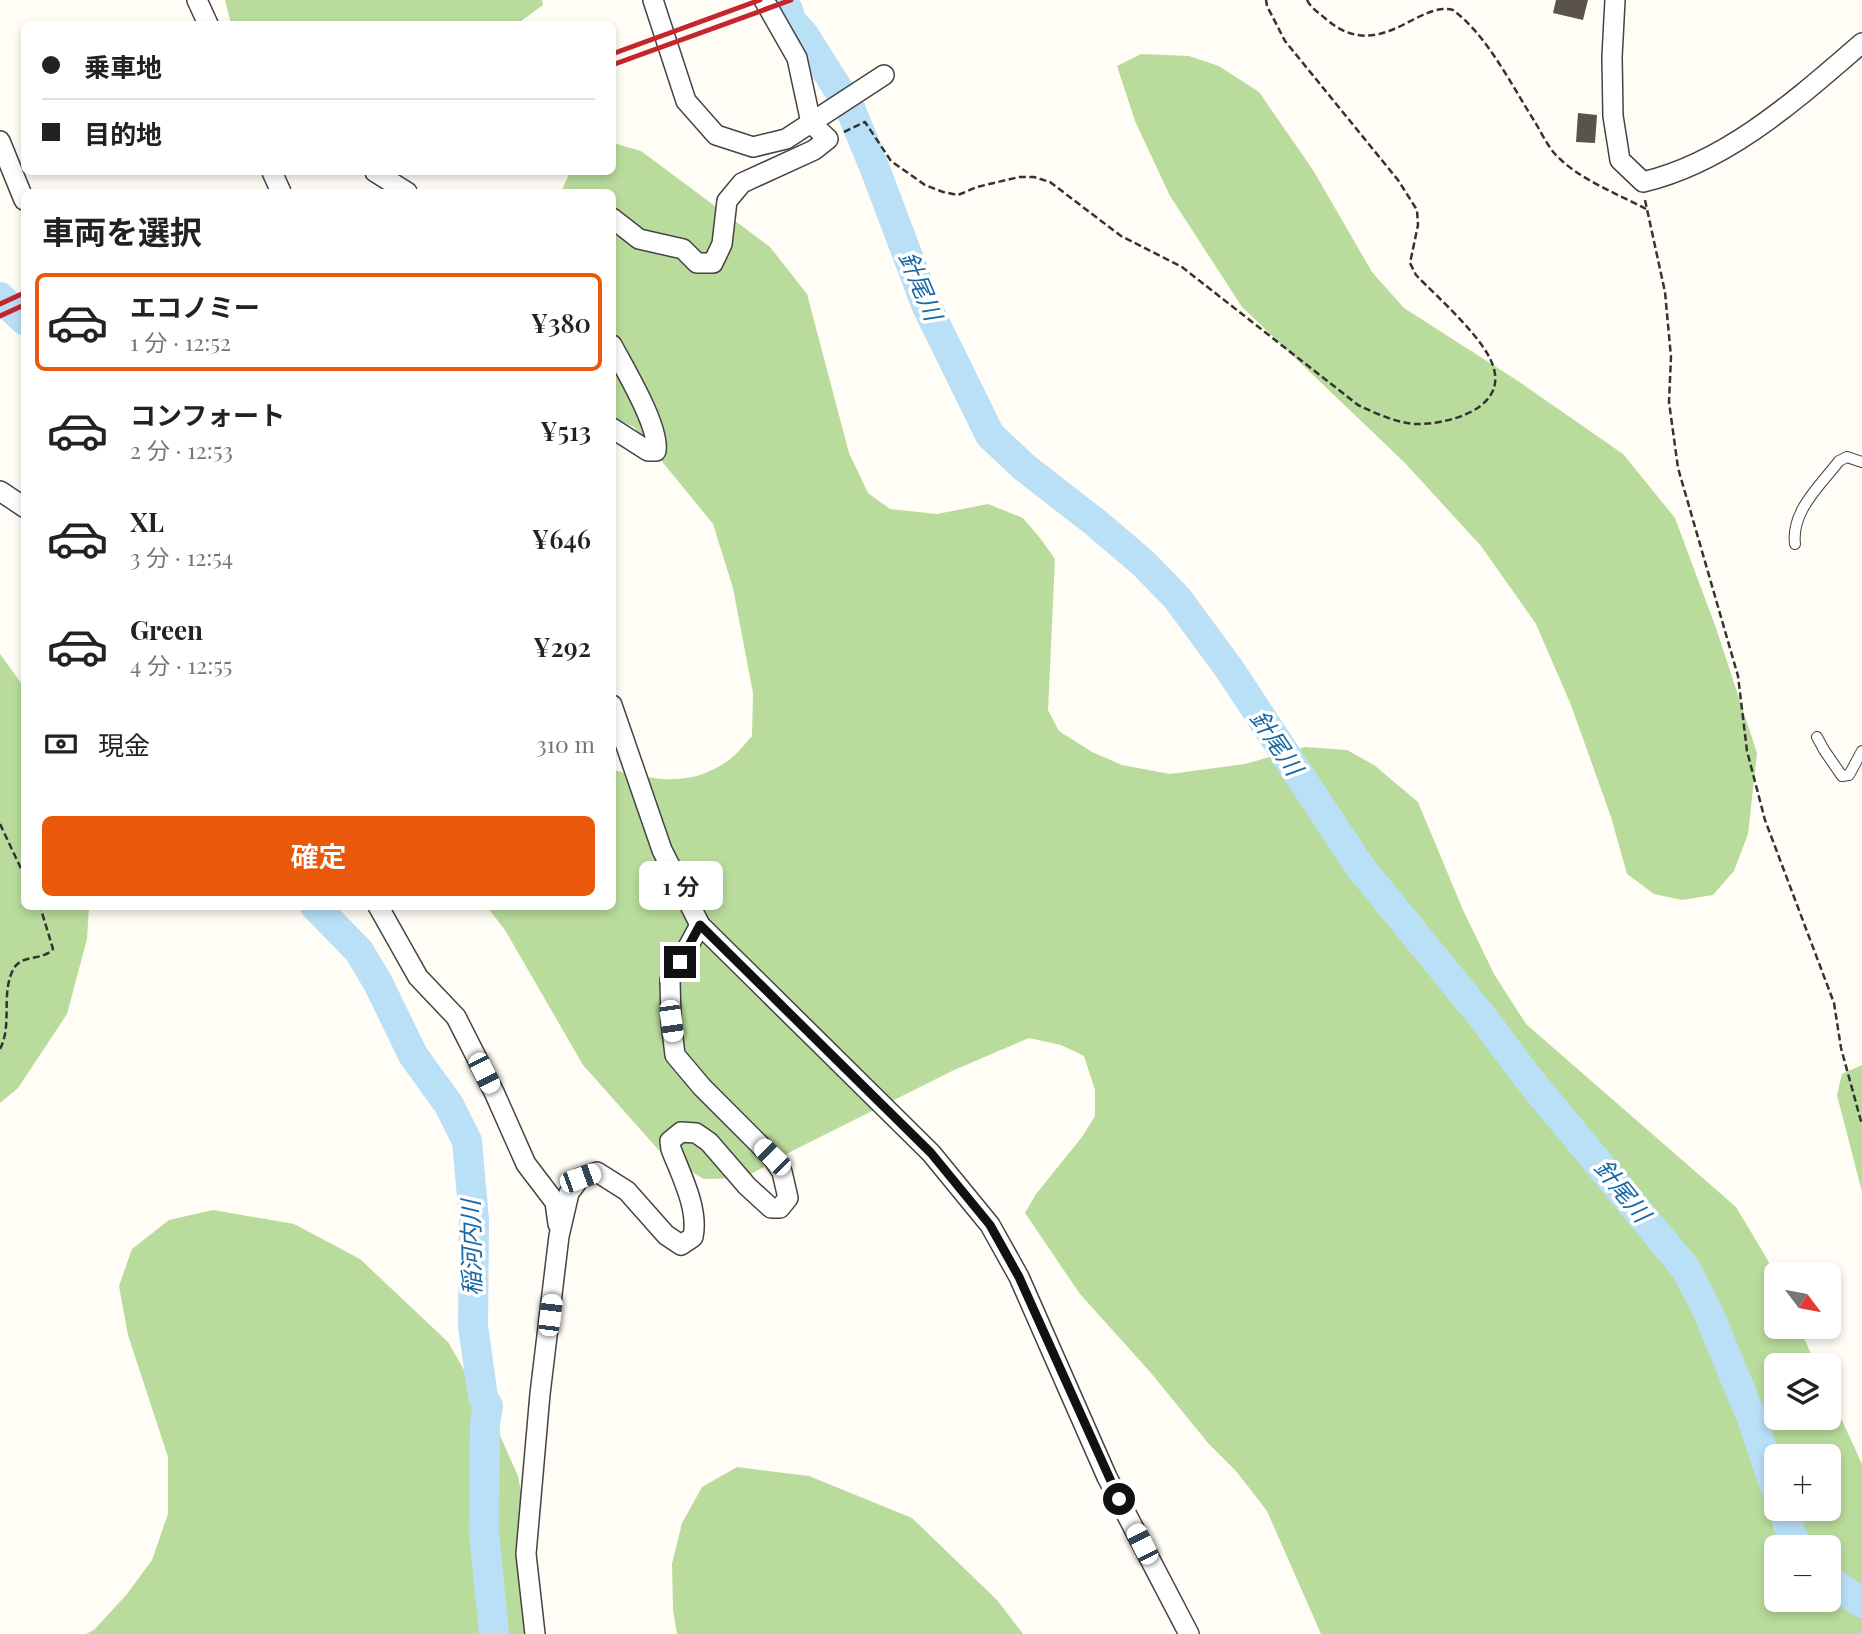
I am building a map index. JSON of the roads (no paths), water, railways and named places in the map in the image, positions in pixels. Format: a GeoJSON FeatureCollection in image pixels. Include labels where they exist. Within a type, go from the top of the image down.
{"type":"FeatureCollection","features":[{"type":"Feature","properties":{"kind":"street"},"geometry":{"type":"LineString","coordinates":[[197,0],[207,21]]}},
{"type":"Feature","properties":{"kind":"street"},"geometry":{"type":"LineString","coordinates":[[653,0],[686,101],[716,135],[753,147],[786,139],[884,75]]}},
{"type":"Feature","properties":{"kind":"street"},"geometry":{"type":"LineString","coordinates":[[616,221],[639,239],[683,249],[697,263],[713,263],[722,244],[727,201],[742,183],[814,150],[828,139],[815,120],[797,58],[764,0]]}},
{"type":"Feature","properties":{"kind":"street"},"geometry":{"type":"LineString","coordinates":[[1615,0],[1613,116],[1620,160],[1643,182],[1671,175],[1733,144],[1804,93],[1862,43]]}},
{"type":"Feature","properties":{"kind":"street"},"geometry":{"type":"LineString","coordinates":[[0,141],[21,193]]}},
{"type":"Feature","properties":{"kind":"street"},"geometry":{"type":"LineString","coordinates":[[379,175],[402,189]]}},
{"type":"Feature","properties":{"kind":"street"},"geometry":{"type":"LineString","coordinates":[[616,353],[648,416],[657,444],[656,451],[648,451],[616,431]]}},
{"type":"Feature","properties":{"kind":"street"},"geometry":{"type":"LineString","coordinates":[[0,491],[21,505]]}},
{"type":"Feature","properties":{"kind":"street"},"geometry":{"type":"LineString","coordinates":[[616,717],[662,850],[700,925],[931,1153],[990,1225],[1019,1277],[1107,1477],[1189,1634]]}},
{"type":"Feature","properties":{"kind":"street"},"geometry":{"type":"LineString","coordinates":[[379,910],[418,977],[456,1017],[526,1164],[555,1202],[559,1236]]}},
{"type":"Feature","properties":{"kind":"street"},"geometry":{"type":"LineString","coordinates":[[535,1634],[526,1554],[540,1394],[559,1236],[569,1193],[580,1178],[597,1172],[626,1191],[666,1235],[681,1245],[693,1237],[695,1226],[689,1196],[671,1149],[670,1141],[681,1132],[696,1133],[709,1142],[747,1186],[771,1208],[780,1208],[788,1198],[782,1172],[772,1157],[702,1087],[675,1055],[670,980],[700,925]]}},
{"type":"Feature","properties":{"kind":"lane"},"geometry":{"type":"LineString","coordinates":[[1795,544],[1794,532],[1801,509],[1839,461],[1847,457],[1862,462]]}},
{"type":"Feature","properties":{"kind":"lane"},"geometry":{"type":"LineString","coordinates":[[1817,737],[1842,776],[1849,775],[1862,751]]}},
{"type":"Feature","properties":{"kind":"waterway","name":"針尾川"},"geometry":{"type":"LineString","coordinates":[[782,0],[791,21],[804,35],[850,108],[927,307],[990,435],[1024,467],[1143,563],[1177,598],[1230,670],[1360,867],[1480,1014],[1528,1078],[1686,1269],[1708,1312],[1764,1454]]}},
{"type":"Feature","properties":{"kind":"waterway","name":"稲河内川"},"geometry":{"type":"LineString","coordinates":[[0,297],[21,317]]}},
{"type":"Feature","properties":{"kind":"waterway","name":"稲河内川"},"geometry":{"type":"LineString","coordinates":[[319,910],[359,951],[378,983],[413,1055],[449,1105],[467,1141],[474,1220],[473,1326],[483,1397],[488,1406],[485,1422],[484,1532],[494,1634]]}},
{"type":"Feature","properties":{"kind":"waterway","name":"針尾川"},"geometry":{"type":"LineString","coordinates":[[1787,1521],[1791,1535]]}},
{"type":"Feature","properties":{"kind":"waterway","name":"針尾川"},"geometry":{"type":"LineString","coordinates":[[1841,1588],[1862,1603]]}},
{"type":"Feature","properties":{"kind":"railway"},"geometry":{"type":"LineString","coordinates":[[616,53],[760,0]]}},
{"type":"Feature","properties":{"kind":"railway"},"geometry":{"type":"LineString","coordinates":[[616,64],[791,0]]}},
{"type":"Feature","properties":{"kind":"railway"},"geometry":{"type":"LineString","coordinates":[[0,304],[21,294]]}},
{"type":"Feature","properties":{"kind":"railway"},"geometry":{"type":"LineString","coordinates":[[0,316],[21,306]]}}]}
